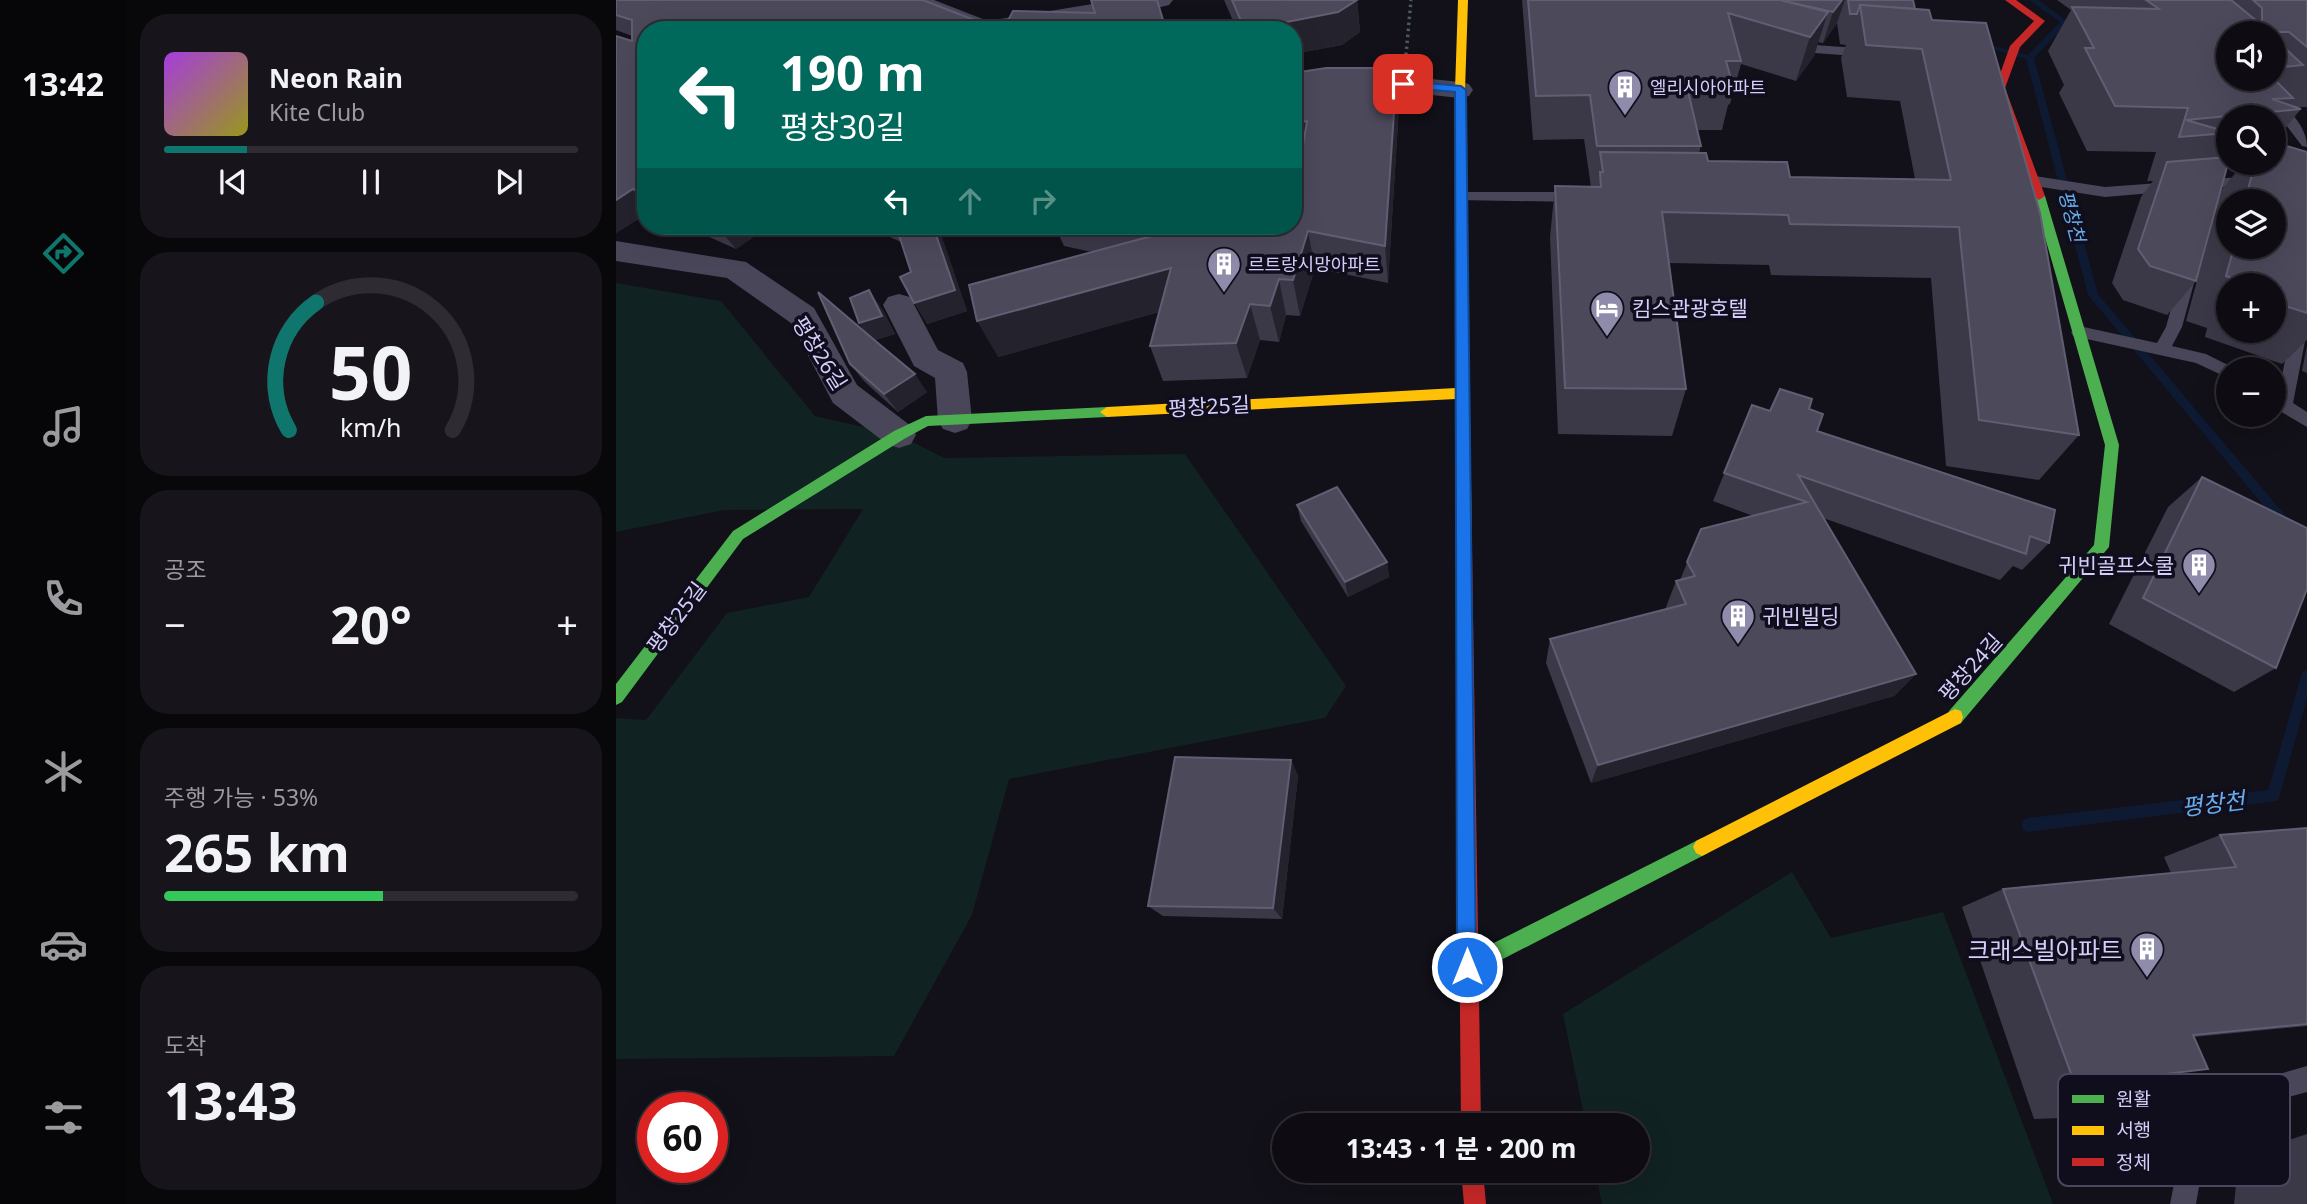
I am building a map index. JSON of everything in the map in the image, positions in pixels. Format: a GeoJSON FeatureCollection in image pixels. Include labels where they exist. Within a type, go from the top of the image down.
{"type":"FeatureCollection","features":[{"type":"Feature","properties":{"kind":"street"},"geometry":{"type":"LineString","coordinates":[[912,0],[966,21]]}},
{"type":"Feature","properties":{"kind":"street"},"geometry":{"type":"LineString","coordinates":[[995,21],[1018,0]]}},
{"type":"Feature","properties":{"kind":"street"},"geometry":{"type":"LineString","coordinates":[[1034,21],[1161,0]]}},
{"type":"Feature","properties":{"kind":"street"},"geometry":{"type":"LineString","coordinates":[[1462,0],[1467,967],[1471,1113]]}},
{"type":"Feature","properties":{"kind":"street","name":"평창24길"},"geometry":{"type":"LineString","coordinates":[[1467,967],[1959,715],[2101,547],[2112,444],[2035,181],[2000,88],[2001,62],[2040,21],[2010,0]]}},
{"type":"Feature","properties":{"kind":"street"},"geometry":{"type":"LineString","coordinates":[[1302,101],[1403,84],[1461,90]]}},
{"type":"Feature","properties":{"kind":"street","name":"평창26길"},"geometry":{"type":"LineString","coordinates":[[616,251],[640,235]]}},
{"type":"Feature","properties":{"kind":"street","name":"평창26길"},"geometry":{"type":"LineString","coordinates":[[616,251],[735,269],[803,316],[845,394],[899,435]]}},
{"type":"Feature","properties":{"kind":"street"},"geometry":{"type":"LineString","coordinates":[[899,305],[926,358],[951,372],[955,420]]}},
{"type":"Feature","properties":{"kind":"street","name":"평창25길"},"geometry":{"type":"LineString","coordinates":[[616,697],[738,535],[926,421],[1463,393]]}},
{"type":"Feature","properties":{"kind":"street"},"geometry":{"type":"LineString","coordinates":[[1473,1183],[1475,1204]]}},
{"type":"Feature","properties":{"kind":"lane"},"geometry":{"type":"LineString","coordinates":[[1775,39],[1814,49],[1883,54]]}},
{"type":"Feature","properties":{"kind":"lane"},"geometry":{"type":"LineString","coordinates":[[2259,91],[2291,122],[2307,143]]}},
{"type":"Feature","properties":{"kind":"lane"},"geometry":{"type":"LineString","coordinates":[[2035,181],[2105,192],[2212,190],[2307,176]]}},
{"type":"Feature","properties":{"kind":"lane"},"geometry":{"type":"LineString","coordinates":[[1463,197],[1587,197]]}},
{"type":"Feature","properties":{"kind":"lane"},"geometry":{"type":"LineString","coordinates":[[2162,349],[2174,327],[2192,262]]}},
{"type":"Feature","properties":{"kind":"lane"},"geometry":{"type":"LineString","coordinates":[[2286,372],[2307,292]]}},
{"type":"Feature","properties":{"kind":"lane"},"geometry":{"type":"LineString","coordinates":[[2079,331],[2200,358],[2216,367]]}},
{"type":"Feature","properties":{"kind":"lane"},"geometry":{"type":"LineString","coordinates":[[2286,407],[2307,420]]}},
{"type":"Feature","properties":{"kind":"lane"},"geometry":{"type":"LineString","coordinates":[[2290,1084],[2307,1079]]}},
{"type":"Feature","properties":{"kind":"lane"},"geometry":{"type":"LineString","coordinates":[[2183,1204],[2186,1186]]}},
{"type":"Feature","properties":{"kind":"path"},"geometry":{"type":"LineString","coordinates":[[1403,84],[1411,0]]}},
{"type":"Feature","properties":{"kind":"shaded area"},"geometry":{"type":"Polygon","coordinates":[[[616,283],[721,301],[815,416],[899,435],[944,458],[1185,454],[1346,686],[1325,718],[1009,779],[972,915],[894,1056],[616,1059],[616,718],[646,720],[727,613],[809,597],[863,509],[724,510],[616,532],[616,283]]]}},
{"type":"Feature","properties":{"kind":"shaded area"},"geometry":{"type":"Polygon","coordinates":[[[1792,872],[1831,938],[1943,912],[2053,1204],[1602,1204],[1598,1183],[1650,1183],[1650,1113],[1584,1113],[1563,1014],[1792,872]]]}},
{"type":"Feature","properties":{"kind":"building"},"geometry":{"type":"Polygon","coordinates":[[[616,0],[923,0],[977,21],[637,21],[637,191],[633,189],[616,200],[616,36],[632,41],[632,20],[616,15],[616,0]]]}},
{"type":"Feature","properties":{"kind":"building"},"geometry":{"type":"Polygon","coordinates":[[[1091,0],[1157,0],[1163,21],[1008,21],[1013,11],[1095,13],[1091,0]]]}},
{"type":"Feature","properties":{"kind":"building"},"geometry":{"type":"Polygon","coordinates":[[[1232,0],[1357,0],[1338,12],[1292,21],[1241,21],[1232,0]]]}},
{"type":"Feature","properties":{"kind":"building"},"geometry":{"type":"Polygon","coordinates":[[[1528,0],[1780,0],[1828,12],[1810,37],[1728,13],[1741,61],[1726,61],[1733,86],[1687,87],[1701,146],[1597,146],[1590,95],[1536,96],[1528,0]]]}},
{"type":"Feature","properties":{"kind":"building"},"geometry":{"type":"Polygon","coordinates":[[[1780,0],[1842,0],[1833,12],[1780,0]]]}},
{"type":"Feature","properties":{"kind":"building"},"geometry":{"type":"Polygon","coordinates":[[[1848,0],[1913,0],[1915,9],[1860,5],[1857,14],[1850,14],[1848,0]]]}},
{"type":"Feature","properties":{"kind":"building"},"geometry":{"type":"Polygon","coordinates":[[[2146,0],[2231,0],[2257,21],[2216,21],[2216,91],[2286,91],[2293,98],[2272,99],[2301,109],[2286,110],[2286,105],[2216,105],[2216,117],[2186,120],[2216,129],[2216,134],[2179,137],[2188,108],[2115,106],[2085,48],[2094,48],[2072,7],[2159,9],[2146,0]]]}},
{"type":"Feature","properties":{"kind":"building"},"geometry":{"type":"Polygon","coordinates":[[[2253,0],[2307,0],[2307,47],[2286,32],[2286,21],[2262,21],[2262,8],[2253,0]]]}},
{"type":"Feature","properties":{"kind":"building"},"geometry":{"type":"Polygon","coordinates":[[[1860,5],[1929,10],[1932,20],[1986,23],[2040,213],[2079,435],[1979,420],[1959,227],[1790,224],[1788,215],[1662,212],[1686,389],[1565,388],[1555,186],[1601,187],[1600,172],[1603,172],[1600,152],[1706,153],[1708,161],[1787,162],[1790,177],[1951,180],[1922,49],[1866,45],[1860,5]]]}},
{"type":"Feature","properties":{"kind":"building"},"geometry":{"type":"Polygon","coordinates":[[[2286,49],[2303,65],[2286,67],[2286,49]]]}},
{"type":"Feature","properties":{"kind":"building"},"geometry":{"type":"Polygon","coordinates":[[[1326,68],[1397,68],[1385,246],[1308,231],[1293,280],[1279,279],[1270,306],[1250,304],[1236,343],[1150,346],[1171,268],[977,321],[969,285],[1156,235],[1302,235],[1302,151],[1307,121],[1302,122],[1302,72],[1326,68]]]}},
{"type":"Feature","properties":{"kind":"building"},"geometry":{"type":"Polygon","coordinates":[[[2286,146],[2307,152],[2307,313],[2286,306],[2286,273],[2227,273],[2231,259],[2286,259],[2286,189],[2248,189],[2252,175],[2286,175],[2286,146]]]}},
{"type":"Feature","properties":{"kind":"building"},"geometry":{"type":"Polygon","coordinates":[[[2216,158],[2216,175],[2225,175],[2221,189],[2216,189],[2216,207],[2196,281],[2150,266],[2138,249],[2167,162],[2216,158]]]}},
{"type":"Feature","properties":{"kind":"building"},"geometry":{"type":"Polygon","coordinates":[[[899,235],[936,235],[955,290],[914,303],[900,277],[911,272],[899,235]]]}},
{"type":"Feature","properties":{"kind":"building"},"geometry":{"type":"Polygon","coordinates":[[[869,290],[882,316],[859,323],[850,298],[869,290]]]}},
{"type":"Feature","properties":{"kind":"building"},"geometry":{"type":"Polygon","coordinates":[[[818,292],[915,374],[884,394],[850,364],[818,292]]]}},
{"type":"Feature","properties":{"kind":"building"},"geometry":{"type":"Polygon","coordinates":[[[1780,389],[1812,399],[1809,409],[1823,414],[1817,431],[2055,510],[2049,543],[2030,536],[2026,554],[1798,475],[1916,674],[1598,765],[1550,639],[1686,604],[1676,581],[1695,576],[1687,562],[1701,529],[1807,502],[1724,473],[1752,405],[1770,411],[1780,389]]]}},
{"type":"Feature","properties":{"kind":"building"},"geometry":{"type":"Polygon","coordinates":[[[2202,477],[2307,528],[2307,589],[2276,668],[2143,598],[2202,477]]]}},
{"type":"Feature","properties":{"kind":"building"},"geometry":{"type":"Polygon","coordinates":[[[1337,487],[1387,562],[1345,582],[1297,505],[1337,487]]]}},
{"type":"Feature","properties":{"kind":"building"},"geometry":{"type":"Polygon","coordinates":[[[1175,757],[1291,760],[1273,908],[1148,906],[1175,757]]]}},
{"type":"Feature","properties":{"kind":"building","name":"크래스빌아파트"},"geometry":{"type":"Polygon","coordinates":[[[2307,828],[2307,1024],[2193,1035],[2208,1069],[2165,1074],[2071,1074],[2003,889],[2236,867],[2220,835],[2307,828]]]}},
{"type":"Feature","properties":{"kind":"waterway"},"geometry":{"type":"LineString","coordinates":[[2030,58],[2065,22],[2033,0]]}},
{"type":"Feature","properties":{"kind":"waterway","name":"평창천"},"geometry":{"type":"LineString","coordinates":[[1979,44],[2030,58]]}},
{"type":"Feature","properties":{"kind":"waterway","name":"평창천"},"geometry":{"type":"LineString","coordinates":[[2030,58],[2093,295],[2307,549]]}},
{"type":"Feature","properties":{"kind":"waterway","name":"평창천"},"geometry":{"type":"LineString","coordinates":[[2028,825],[2273,796],[2307,676]]}},
{"type":"Feature","properties":{"kind":"traffic: fast"},"geometry":{"type":"LineString","coordinates":[[1955,717],[2101,547],[2112,445],[2039,196]]}},
{"type":"Feature","properties":{"kind":"traffic: fast"},"geometry":{"type":"LineString","coordinates":[[616,697],[738,535],[899,435],[926,421],[1107,412]]}},
{"type":"Feature","properties":{"kind":"traffic: fast"},"geometry":{"type":"LineString","coordinates":[[1467,967],[1702,847]]}},
{"type":"Feature","properties":{"kind":"traffic: slow"},"geometry":{"type":"LineString","coordinates":[[1463,0],[1460,90],[1464,550]]}},
{"type":"Feature","properties":{"kind":"traffic: slow"},"geometry":{"type":"LineString","coordinates":[[1107,412],[1463,393]]}},
{"type":"Feature","properties":{"kind":"traffic: slow"},"geometry":{"type":"LineString","coordinates":[[1702,847],[1955,717]]}},
{"type":"Feature","properties":{"kind":"traffic: jam"},"geometry":{"type":"LineString","coordinates":[[2010,0],[2040,21],[2015,46],[2000,88],[2039,196]]}},
{"type":"Feature","properties":{"kind":"traffic: jam"},"geometry":{"type":"LineString","coordinates":[[1464,550],[1471,1113]]}},
{"type":"Feature","properties":{"kind":"traffic: jam"},"geometry":{"type":"LineString","coordinates":[[1473,1183],[1475,1204]]}},
{"type":"Feature","properties":{"kind":"place","name":"엘리시아아파트"},"geometry":{"type":"Point","coordinates":[1625,117]}},
{"type":"Feature","properties":{"kind":"place","name":"르트랑시망아파트"},"geometry":{"type":"Point","coordinates":[1224,294]}},
{"type":"Feature","properties":{"kind":"place","name":"킴스관광호텔"},"geometry":{"type":"Point","coordinates":[1607,338]}},
{"type":"Feature","properties":{"kind":"place","name":"귀빈골프스쿨"},"geometry":{"type":"Point","coordinates":[2199,595]}},
{"type":"Feature","properties":{"kind":"place","name":"귀빈빌딩"},"geometry":{"type":"Point","coordinates":[1738,646]}},
{"type":"Feature","properties":{"kind":"place","name":"크래스빌아파트"},"geometry":{"type":"Point","coordinates":[2147,979]}},
{"type":"Feature","properties":{"kind":"route"},"geometry":{"type":"LineString","coordinates":[[1403,84],[1461,90],[1467,967]]}}]}
